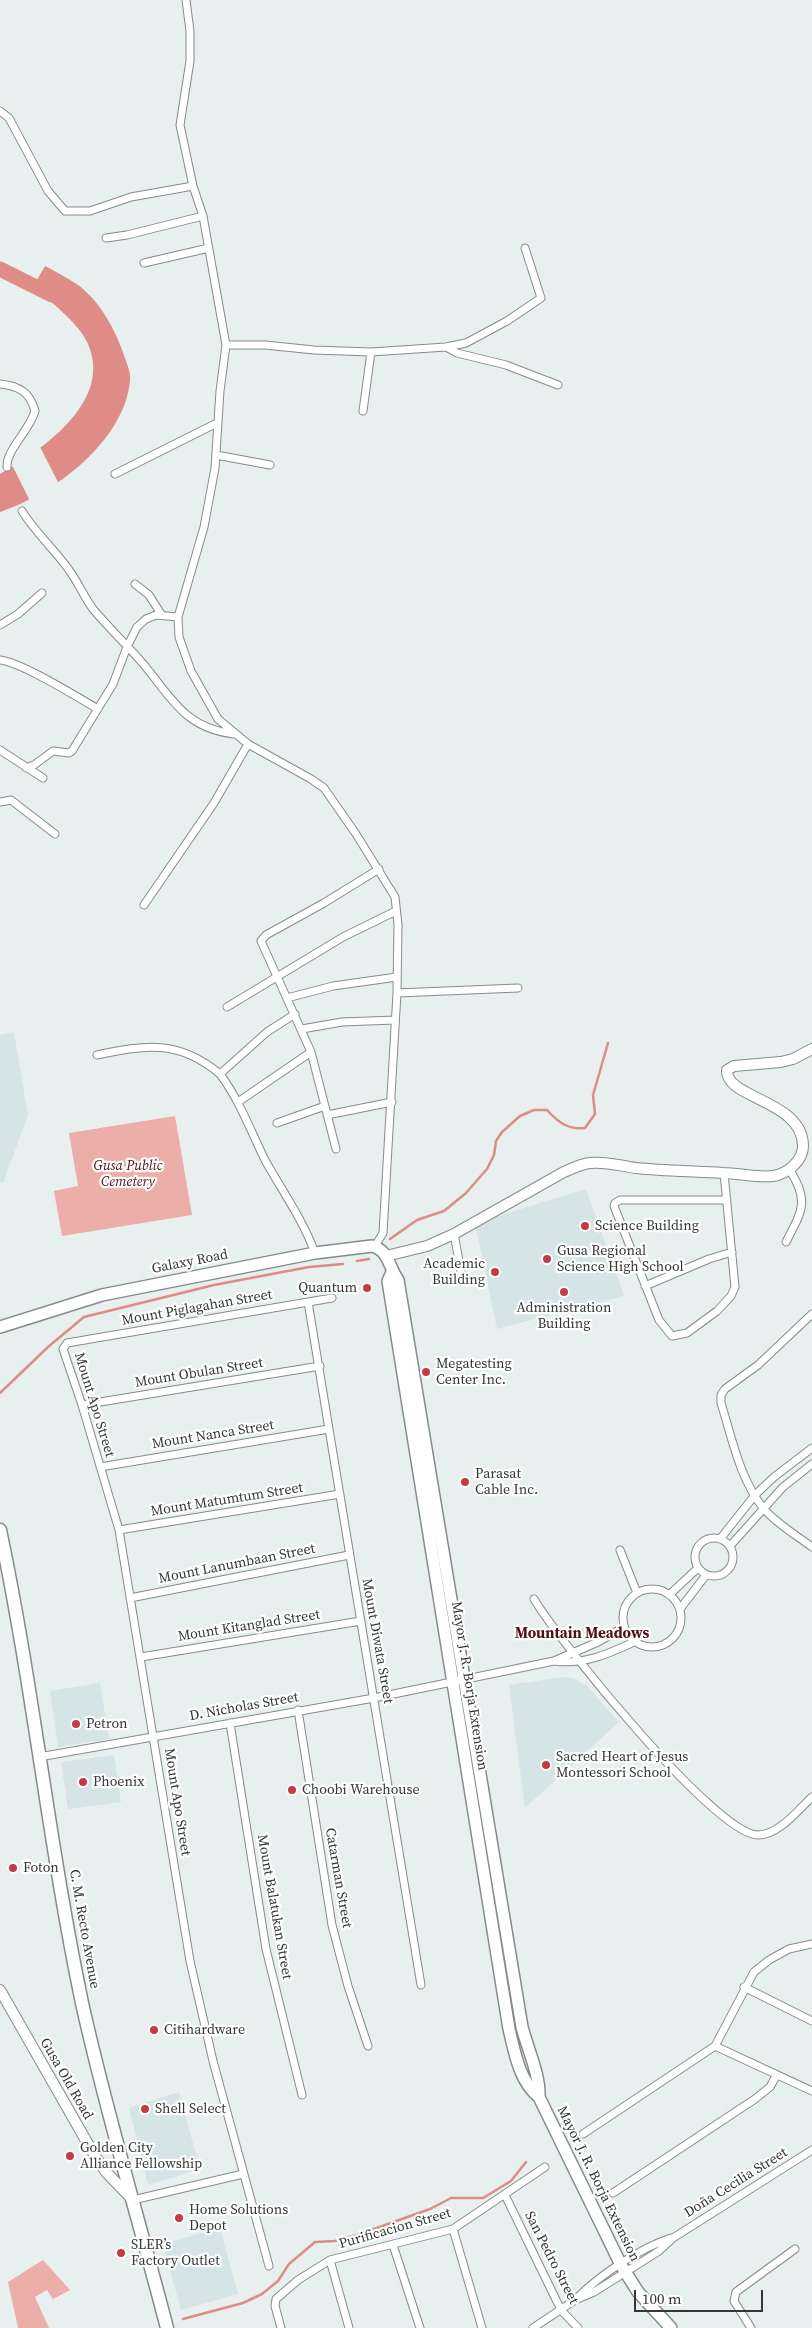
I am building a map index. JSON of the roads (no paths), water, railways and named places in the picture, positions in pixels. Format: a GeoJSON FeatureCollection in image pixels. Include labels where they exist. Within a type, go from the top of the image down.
{"type":"FeatureCollection","features":[{"type":"Feature","properties":{"kind":"highway","name":"C. M. Recto Avenue"},"geometry":{"type":"LineString","coordinates":[[0,1530],[11,1583],[82,2002],[108,2111],[167,2328]]}},
{"type":"Feature","properties":{"kind":"main road"},"geometry":{"type":"LineString","coordinates":[[375,1246],[386,1256],[427,1246],[454,1234],[576,1166],[590,1163],[666,1171],[772,1176],[789,1169],[799,1159],[803,1149],[800,1128],[784,1113],[734,1085],[727,1078],[727,1070],[734,1066],[793,1060],[812,1049]]}},
{"type":"Feature","properties":{"kind":"main road","name":"Galaxy Road"},"geometry":{"type":"LineString","coordinates":[[0,1327],[102,1295],[315,1253],[362,1245],[375,1246]]}},
{"type":"Feature","properties":{"kind":"main road","name":"Mayor J. R. Borja Extension"},"geometry":{"type":"LineString","coordinates":[[386,1256],[392,1272],[388,1281],[420,1450],[459,1682],[492,1848],[522,2027],[530,2058],[540,2083],[541,2102],[623,2269],[638,2292],[671,2328]]}},
{"type":"Feature","properties":{"kind":"main road","name":"Mayor J. R. Borja Extension"},"geometry":{"type":"LineString","coordinates":[[459,1682],[479,1851],[509,2029],[528,2089],[541,2102]]}},
{"type":"Feature","properties":{"kind":"main road"},"geometry":{"type":"LineString","coordinates":[[479,1851],[492,1848]]}},
{"type":"Feature","properties":{"kind":"main road"},"geometry":{"type":"LineString","coordinates":[[497,1956],[509,1954]]}},
{"type":"Feature","properties":{"kind":"main road","name":"Gusa Old Road"},"geometry":{"type":"LineString","coordinates":[[0,1990],[92,2151],[106,2172],[133,2200]]}},
{"type":"Feature","properties":{"kind":"street"},"geometry":{"type":"LineString","coordinates":[[186,0],[190,31],[190,61],[180,125],[193,186],[203,216],[226,345],[216,455],[207,514],[178,617],[179,637],[191,671],[210,708],[234,734],[248,744],[324,788],[379,869],[395,897],[397,993],[392,1102],[383,1233],[375,1246]]}},
{"type":"Feature","properties":{"kind":"street"},"geometry":{"type":"LineString","coordinates":[[0,111],[9,118],[48,191],[65,211],[90,210],[131,197],[193,186]]}},
{"type":"Feature","properties":{"kind":"street"},"geometry":{"type":"LineString","coordinates":[[106,238],[127,235],[203,216]]}},
{"type":"Feature","properties":{"kind":"street"},"geometry":{"type":"LineString","coordinates":[[144,263],[209,248]]}},
{"type":"Feature","properties":{"kind":"street"},"geometry":{"type":"LineString","coordinates":[[226,345],[265,345],[314,350],[370,352],[446,347],[466,343],[507,321],[541,298],[525,248]]}},
{"type":"Feature","properties":{"kind":"street"},"geometry":{"type":"LineString","coordinates":[[446,347],[456,353],[506,365],[558,385]]}},
{"type":"Feature","properties":{"kind":"street"},"geometry":{"type":"LineString","coordinates":[[363,411],[370,352]]}},
{"type":"Feature","properties":{"kind":"street"},"geometry":{"type":"LineString","coordinates":[[0,384],[22,389],[28,395],[35,411],[27,430],[8,458],[7,467]]}},
{"type":"Feature","properties":{"kind":"street"},"geometry":{"type":"LineString","coordinates":[[115,474],[218,423]]}},
{"type":"Feature","properties":{"kind":"street"},"geometry":{"type":"LineString","coordinates":[[216,455],[270,465]]}},
{"type":"Feature","properties":{"kind":"street"},"geometry":{"type":"LineString","coordinates":[[22,511],[70,572],[93,608],[140,660],[164,692],[192,719],[216,732],[234,734]]}},
{"type":"Feature","properties":{"kind":"street"},"geometry":{"type":"LineString","coordinates":[[134,584],[149,595],[161,614]]}},
{"type":"Feature","properties":{"kind":"street"},"geometry":{"type":"LineString","coordinates":[[0,625],[18,614],[42,593]]}},
{"type":"Feature","properties":{"kind":"street"},"geometry":{"type":"LineString","coordinates":[[26,768],[34,765],[54,751],[69,753],[72,751],[113,684],[127,646],[141,623],[151,616],[161,614],[178,617]]}},
{"type":"Feature","properties":{"kind":"street"},"geometry":{"type":"LineString","coordinates":[[0,660],[10,663],[98,708]]}},
{"type":"Feature","properties":{"kind":"street"},"geometry":{"type":"LineString","coordinates":[[144,904],[214,803],[248,744]]}},
{"type":"Feature","properties":{"kind":"street"},"geometry":{"type":"LineString","coordinates":[[0,750],[43,778]]}},
{"type":"Feature","properties":{"kind":"street"},"geometry":{"type":"LineString","coordinates":[[0,802],[11,800],[55,834]]}},
{"type":"Feature","properties":{"kind":"street"},"geometry":{"type":"LineString","coordinates":[[336,1149],[311,1052],[262,945],[262,938],[379,869]]}},
{"type":"Feature","properties":{"kind":"street"},"geometry":{"type":"LineString","coordinates":[[228,1007],[343,937],[396,911]]}},
{"type":"Feature","properties":{"kind":"street"},"geometry":{"type":"LineString","coordinates":[[287,998],[333,986],[397,977]]}},
{"type":"Feature","properties":{"kind":"street"},"geometry":{"type":"LineString","coordinates":[[397,993],[518,988]]}},
{"type":"Feature","properties":{"kind":"street"},"geometry":{"type":"LineString","coordinates":[[220,1074],[267,1032],[295,1014]]}},
{"type":"Feature","properties":{"kind":"street"},"geometry":{"type":"LineString","coordinates":[[302,1029],[342,1022],[395,1020]]}},
{"type":"Feature","properties":{"kind":"street"},"geometry":{"type":"LineString","coordinates":[[97,1054],[129,1048],[165,1046],[193,1057],[220,1074],[238,1102],[266,1160],[308,1234],[315,1253]]}},
{"type":"Feature","properties":{"kind":"street"},"geometry":{"type":"LineString","coordinates":[[238,1102],[311,1052]]}},
{"type":"Feature","properties":{"kind":"street"},"geometry":{"type":"LineString","coordinates":[[327,1115],[392,1102]]}},
{"type":"Feature","properties":{"kind":"street"},"geometry":{"type":"LineString","coordinates":[[277,1123],[325,1106]]}},
{"type":"Feature","properties":{"kind":"street"},"geometry":{"type":"LineString","coordinates":[[786,1242],[801,1212],[802,1200],[799,1184],[789,1169]]}},
{"type":"Feature","properties":{"kind":"street"},"geometry":{"type":"LineString","coordinates":[[724,1173],[727,1200],[732,1252],[735,1288],[731,1296],[717,1311],[687,1333],[672,1336],[659,1320],[614,1206],[615,1203],[620,1200],[727,1200]]}},
{"type":"Feature","properties":{"kind":"street"},"geometry":{"type":"LineString","coordinates":[[454,1234],[462,1277]]}},
{"type":"Feature","properties":{"kind":"street"},"geometry":{"type":"LineString","coordinates":[[646,1286],[709,1259],[732,1252]]}},
{"type":"Feature","properties":{"kind":"street","name":"Mount Piglagahan Street"},"geometry":{"type":"LineString","coordinates":[[67,1343],[332,1298]]}},
{"type":"Feature","properties":{"kind":"street","name":"Mount Diwata Street"},"geometry":{"type":"LineString","coordinates":[[308,1302],[420,1984]]}},
{"type":"Feature","properties":{"kind":"street"},"geometry":{"type":"LineString","coordinates":[[812,1314],[784,1342],[758,1365],[731,1384],[721,1395],[721,1403],[739,1461],[755,1495],[773,1518],[812,1547]]}},
{"type":"Feature","properties":{"kind":"street","name":"Mount Apo Street"},"geometry":{"type":"LineString","coordinates":[[67,1343],[63,1349],[82,1405],[118,1530],[141,1657],[190,1961],[213,2061],[268,2266]]}},
{"type":"Feature","properties":{"kind":"street","name":"Mount Obulan Street"},"geometry":{"type":"LineString","coordinates":[[82,1405],[320,1366]]}},
{"type":"Feature","properties":{"kind":"street","name":"Mount Nanca Street"},"geometry":{"type":"LineString","coordinates":[[100,1467],[329,1429]]}},
{"type":"Feature","properties":{"kind":"street"},"geometry":{"type":"LineString","coordinates":[[720,1539],[755,1495],[774,1476],[812,1448]]}},
{"type":"Feature","properties":{"kind":"street"},"geometry":{"type":"LineString","coordinates":[[730,1546],[763,1507],[783,1487],[812,1464]]}},
{"type":"Feature","properties":{"kind":"street","name":"Mount Matumtum Street"},"geometry":{"type":"LineString","coordinates":[[118,1530],[340,1494]]}},
{"type":"Feature","properties":{"kind":"street"},"geometry":{"type":"LineString","coordinates":[[708,1538],[720,1539],[730,1546],[733,1558],[729,1570],[718,1576],[706,1575],[698,1568],[694,1557],[698,1545],[708,1538]]}},
{"type":"Feature","properties":{"kind":"street"},"geometry":{"type":"LineString","coordinates":[[620,1550],[637,1593]]}},
{"type":"Feature","properties":{"kind":"street","name":"Mount Lanumbaan Street"},"geometry":{"type":"LineString","coordinates":[[130,1598],[349,1555]]}},
{"type":"Feature","properties":{"kind":"street"},"geometry":{"type":"LineString","coordinates":[[669,1595],[698,1568]]}},
{"type":"Feature","properties":{"kind":"street"},"geometry":{"type":"LineString","coordinates":[[680,1609],[669,1595],[652,1589],[637,1593],[629,1600],[625,1608],[624,1627],[634,1642],[643,1646],[653,1648],[672,1640],[680,1626],[680,1609],[706,1575]]}},
{"type":"Feature","properties":{"kind":"street"},"geometry":{"type":"LineString","coordinates":[[534,1599],[581,1662],[621,1711],[671,1767],[735,1826],[746,1833],[758,1835],[774,1832],[812,1796]]}},
{"type":"Feature","properties":{"kind":"street","name":"Mount Kitanglad Street"},"geometry":{"type":"LineString","coordinates":[[141,1657],[361,1620]]}},
{"type":"Feature","properties":{"kind":"street"},"geometry":{"type":"LineString","coordinates":[[554,1661],[573,1651],[598,1642],[624,1627]]}},
{"type":"Feature","properties":{"kind":"street"},"geometry":{"type":"LineString","coordinates":[[554,1661],[581,1662],[605,1655],[634,1642]]}},
{"type":"Feature","properties":{"kind":"street","name":"D. Nicholas Street"},"geometry":{"type":"LineString","coordinates":[[39,1757],[374,1698],[554,1661]]}},
{"type":"Feature","properties":{"kind":"street","name":"Catarman Street"},"geometry":{"type":"LineString","coordinates":[[298,1710],[332,1925],[348,1986],[368,2046]]}},
{"type":"Feature","properties":{"kind":"street","name":"Mount Balatukan Street"},"geometry":{"type":"LineString","coordinates":[[230,1723],[266,1949],[302,2095]]}},
{"type":"Feature","properties":{"kind":"street"},"geometry":{"type":"LineString","coordinates":[[583,2134],[714,2046],[744,1987],[754,1972],[769,1960],[790,1949],[812,1944]]}},
{"type":"Feature","properties":{"kind":"street"},"geometry":{"type":"LineString","coordinates":[[744,1987],[812,2022]]}},
{"type":"Feature","properties":{"kind":"street"},"geometry":{"type":"LineString","coordinates":[[714,2046],[812,2091]]}},
{"type":"Feature","properties":{"kind":"street"},"geometry":{"type":"LineString","coordinates":[[613,2193],[755,2100],[770,2087],[776,2076]]}},
{"type":"Feature","properties":{"kind":"street","name":"Doña Cecilia Street"},"geometry":{"type":"LineString","coordinates":[[533,2328],[576,2300],[594,2292],[623,2269],[659,2251],[673,2238],[812,2150]]}},
{"type":"Feature","properties":{"kind":"street","name":"Purificacion Street"},"geometry":{"type":"LineString","coordinates":[[280,2328],[275,2306],[276,2299],[298,2280],[330,2260],[453,2229],[545,2167]]}},
{"type":"Feature","properties":{"kind":"street"},"geometry":{"type":"LineString","coordinates":[[133,2200],[243,2174]]}},
{"type":"Feature","properties":{"kind":"street","name":"San Pedro Street"},"geometry":{"type":"LineString","coordinates":[[506,2195],[560,2310],[578,2328]]}},
{"type":"Feature","properties":{"kind":"street"},"geometry":{"type":"LineString","coordinates":[[453,2229],[482,2328]]}},
{"type":"Feature","properties":{"kind":"street"},"geometry":{"type":"LineString","coordinates":[[393,2245],[420,2328]]}},
{"type":"Feature","properties":{"kind":"street"},"geometry":{"type":"LineString","coordinates":[[751,2328],[734,2300],[735,2294],[795,2250]]}},
{"type":"Feature","properties":{"kind":"street"},"geometry":{"type":"LineString","coordinates":[[330,2260],[349,2328]]}},
{"type":"Feature","properties":{"kind":"waterway"},"geometry":{"type":"LineString","coordinates":[[0,269],[52,295]]}},
{"type":"Feature","properties":{"kind":"waterway"},"geometry":{"type":"LineString","coordinates":[[390,1239],[417,1220],[444,1211],[466,1193],[487,1169],[494,1155],[496,1141],[502,1132],[520,1116],[534,1110],[547,1110],[555,1118],[568,1126],[585,1128],[595,1114],[593,1095],[608,1043]]}},
{"type":"Feature","properties":{"kind":"waterway"},"geometry":{"type":"LineString","coordinates":[[357,1261],[369,1259]]}},
{"type":"Feature","properties":{"kind":"waterway"},"geometry":{"type":"LineString","coordinates":[[0,1393],[48,1347],[84,1317],[214,1285],[309,1267],[343,1264]]}},
{"type":"Feature","properties":{"kind":"waterway"},"geometry":{"type":"LineString","coordinates":[[183,2319],[243,2303],[262,2294],[278,2281],[289,2264],[315,2242],[335,2241],[357,2235],[430,2209],[451,2198],[483,2198],[511,2181],[526,2162]]}},
{"type":"Feature","properties":{"kind":"place","name":"Science Building"},"geometry":{"type":"Point","coordinates":[585,1226]}},
{"type":"Feature","properties":{"kind":"place","name":"Gusa Regional Science High School"},"geometry":{"type":"Point","coordinates":[547,1259]}},
{"type":"Feature","properties":{"kind":"place","name":"Academic Building"},"geometry":{"type":"Point","coordinates":[495,1272]}},
{"type":"Feature","properties":{"kind":"place","name":"Quantum"},"geometry":{"type":"Point","coordinates":[367,1288]}},
{"type":"Feature","properties":{"kind":"place","name":"Administration Building"},"geometry":{"type":"Point","coordinates":[564,1292]}},
{"type":"Feature","properties":{"kind":"place","name":"Megatesting Center Inc."},"geometry":{"type":"Point","coordinates":[426,1372]}},
{"type":"Feature","properties":{"kind":"place","name":"Parasat Cable Inc."},"geometry":{"type":"Point","coordinates":[465,1482]}},
{"type":"Feature","properties":{"kind":"place","name":"Petron"},"geometry":{"type":"Point","coordinates":[76,1724]}},
{"type":"Feature","properties":{"kind":"place","name":"Sacred Heart of Jesus Montessori School"},"geometry":{"type":"Point","coordinates":[546,1765]}},
{"type":"Feature","properties":{"kind":"place","name":"Phoenix"},"geometry":{"type":"Point","coordinates":[83,1782]}},
{"type":"Feature","properties":{"kind":"place","name":"Choobi Warehouse"},"geometry":{"type":"Point","coordinates":[292,1790]}},
{"type":"Feature","properties":{"kind":"place","name":"Foton"},"geometry":{"type":"Point","coordinates":[13,1868]}},
{"type":"Feature","properties":{"kind":"place","name":"Citihardware"},"geometry":{"type":"Point","coordinates":[154,2030]}},
{"type":"Feature","properties":{"kind":"place","name":"Shell Select"},"geometry":{"type":"Point","coordinates":[145,2109]}},
{"type":"Feature","properties":{"kind":"place","name":"Golden City Alliance Fellowship"},"geometry":{"type":"Point","coordinates":[70,2156]}},
{"type":"Feature","properties":{"kind":"place","name":"Home Solutions Depot"},"geometry":{"type":"Point","coordinates":[179,2218]}},
{"type":"Feature","properties":{"kind":"place","name":"SLER’s Factory Outlet"},"geometry":{"type":"Point","coordinates":[121,2253]}},
{"type":"Feature","properties":{"kind":"district","name":"Mountain Meadows"},"geometry":{"type":"Point","coordinates":[582,1634]}},
{"type":"Feature","properties":{"kind":"park label","name":"Gusa Public Cemetery"},"geometry":{"type":"Point","coordinates":[128,1174]}}]}
